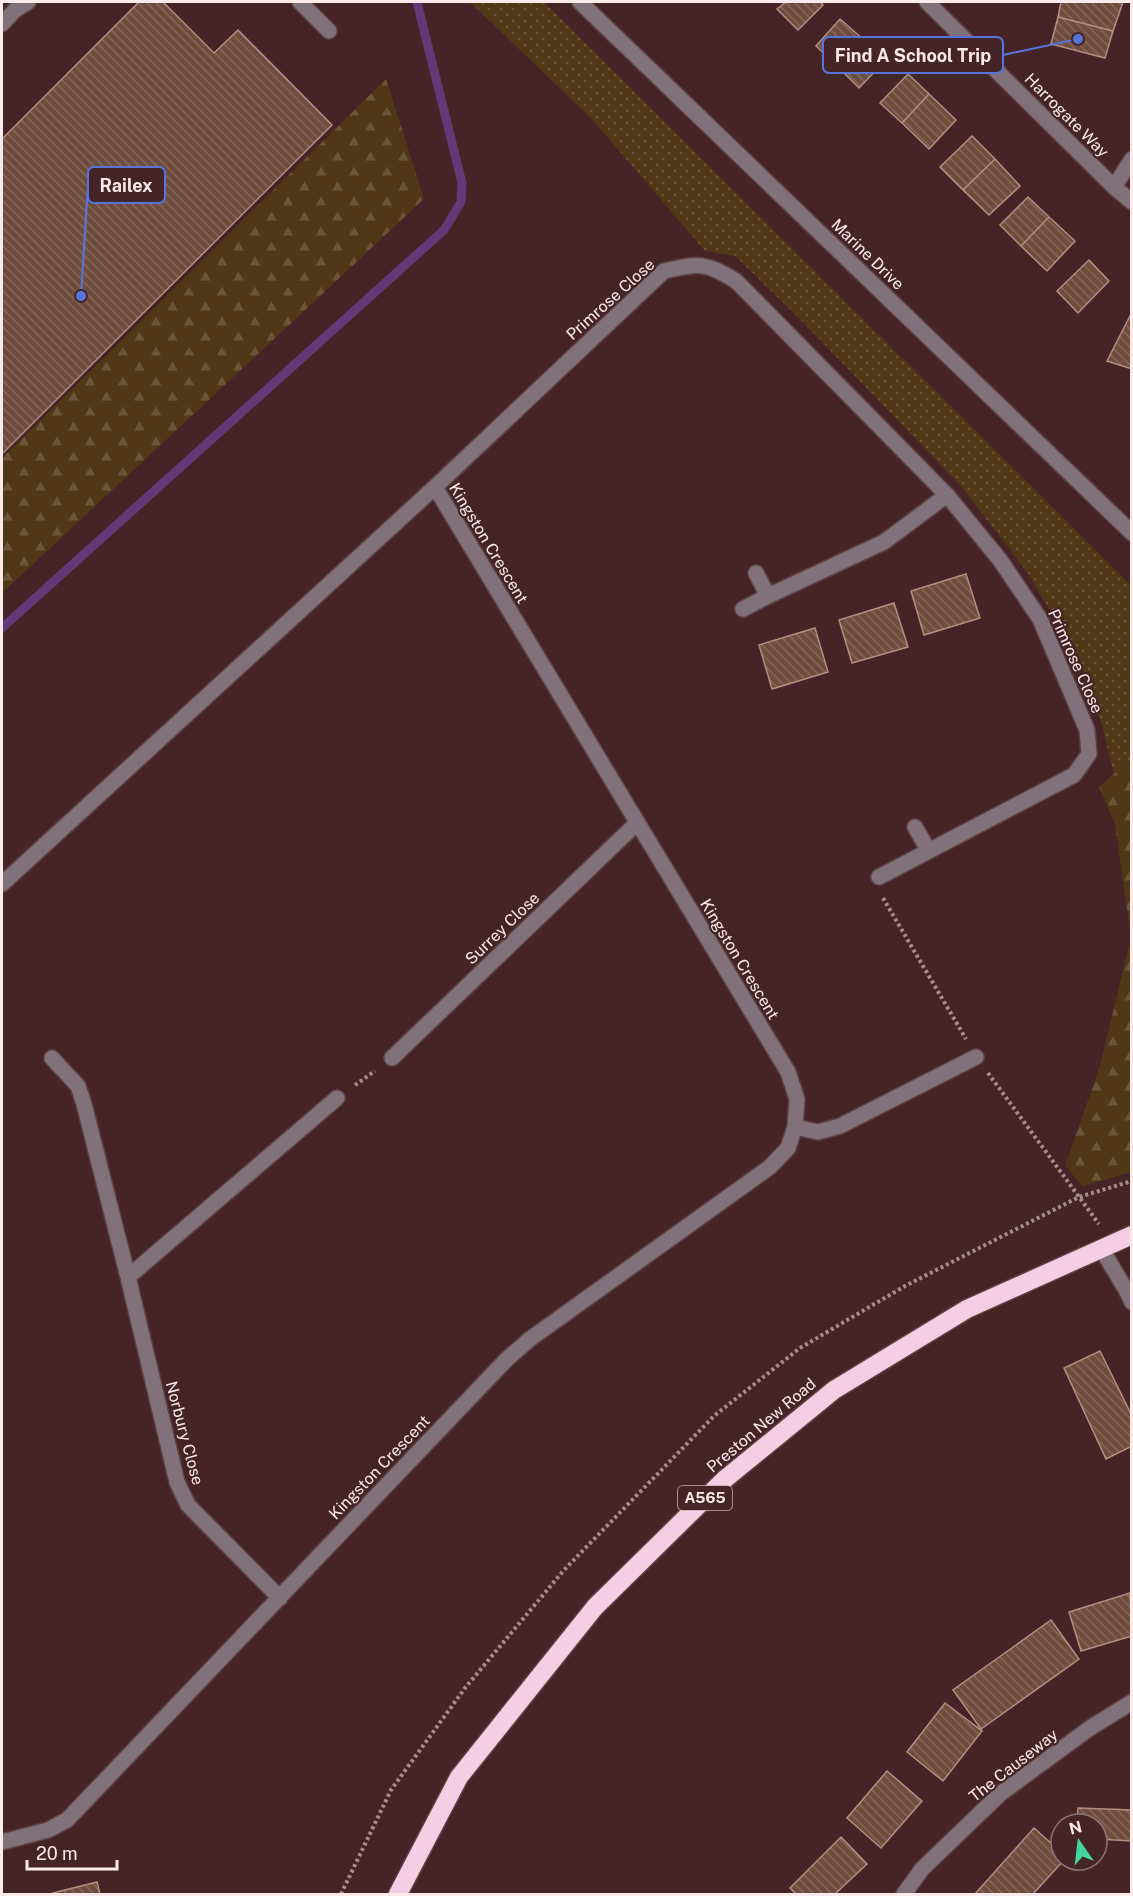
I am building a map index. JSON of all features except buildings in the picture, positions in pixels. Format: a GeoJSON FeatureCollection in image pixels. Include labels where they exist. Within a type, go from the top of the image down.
{"type":"FeatureCollection","features":[{"type":"Feature","properties":{"kind":"highway","name":"Preston New Road"},"geometry":{"type":"LineString","coordinates":[[398,1894],[459,1777],[595,1607],[725,1479],[834,1390],[968,1310],[1131,1235]]}},
{"type":"Feature","properties":{"kind":"street"},"geometry":{"type":"LineString","coordinates":[[2,24],[15,10],[28,2]]}},
{"type":"Feature","properties":{"kind":"street"},"geometry":{"type":"LineString","coordinates":[[300,2],[329,31]]}},
{"type":"Feature","properties":{"kind":"street","name":"Marine Drive"},"geometry":{"type":"LineString","coordinates":[[580,2],[1131,533]]}},
{"type":"Feature","properties":{"kind":"street","name":"Harrogate Way"},"geometry":{"type":"LineString","coordinates":[[927,2],[1131,202]]}},
{"type":"Feature","properties":{"kind":"street"},"geometry":{"type":"LineString","coordinates":[[1114,187],[1131,159]]}},
{"type":"Feature","properties":{"kind":"street","name":"Primrose Close"},"geometry":{"type":"LineString","coordinates":[[435,487],[664,271],[694,264],[715,268],[736,281],[946,495],[1000,560],[1040,619],[1087,730],[1089,754],[1074,775],[879,878]]}},
{"type":"Feature","properties":{"kind":"street","name":"Kingston Crescent"},"geometry":{"type":"LineString","coordinates":[[2,884],[435,487],[788,1072],[797,1099],[795,1126],[788,1148],[770,1167],[530,1339],[507,1359],[67,1820],[48,1830],[2,1842]]}},
{"type":"Feature","properties":{"kind":"street"},"geometry":{"type":"LineString","coordinates":[[743,609],[884,542],[946,495]]}},
{"type":"Feature","properties":{"kind":"street"},"geometry":{"type":"LineString","coordinates":[[756,573],[768,596]]}},
{"type":"Feature","properties":{"kind":"street","name":"Surrey Close"},"geometry":{"type":"LineString","coordinates":[[393,1058],[637,823]]}},
{"type":"Feature","properties":{"kind":"street"},"geometry":{"type":"LineString","coordinates":[[915,827],[930,850]]}},
{"type":"Feature","properties":{"kind":"street"},"geometry":{"type":"LineString","coordinates":[[795,1126],[818,1132],[840,1126],[976,1057]]}},
{"type":"Feature","properties":{"kind":"street","name":"Norbury Close"},"geometry":{"type":"LineString","coordinates":[[52,1059],[78,1086],[128,1277],[177,1482],[188,1505],[280,1598]]}},
{"type":"Feature","properties":{"kind":"street"},"geometry":{"type":"LineString","coordinates":[[128,1277],[337,1098]]}},
{"type":"Feature","properties":{"kind":"street"},"geometry":{"type":"LineString","coordinates":[[1101,1248],[1130,1293]]}},
{"type":"Feature","properties":{"kind":"street","name":"The Causeway"},"geometry":{"type":"LineString","coordinates":[[904,1894],[922,1869],[1000,1794],[1090,1728],[1131,1702]]}},
{"type":"Feature","properties":{"kind":"path"},"geometry":{"type":"LineString","coordinates":[[337,1098],[393,1058]]}},
{"type":"Feature","properties":{"kind":"green space"},"geometry":{"type":"Polygon","coordinates":[[[470,2],[544,2],[1131,585],[1131,753],[1126,763],[1114,774],[1101,722],[1075,651],[1024,568],[960,485],[799,318],[735,256],[705,251],[592,119],[470,2]]]}},
{"type":"Feature","properties":{"kind":"green space"},"geometry":{"type":"Polygon","coordinates":[[[386,79],[424,199],[2,593],[2,458],[386,79]]]}},
{"type":"Feature","properties":{"kind":"green space"},"geometry":{"type":"Polygon","coordinates":[[[1131,753],[1131,938],[1115,824],[1099,787],[1126,763],[1131,753]]]}},
{"type":"Feature","properties":{"kind":"green space"},"geometry":{"type":"Polygon","coordinates":[[[1131,938],[1131,1172],[1083,1186],[1065,1166],[1100,1066],[1131,938]]]}},
{"type":"Feature","properties":{"kind":"waterway"},"geometry":{"type":"LineString","coordinates":[[2,628],[444,230],[461,202],[462,183],[417,2]]}},
{"type":"Feature","properties":{"kind":"place","name":"Find A School Trip"},"geometry":{"type":"Point","coordinates":[1078,39]}},
{"type":"Feature","properties":{"kind":"place","name":"Railex"},"geometry":{"type":"Point","coordinates":[81,296]}}]}
